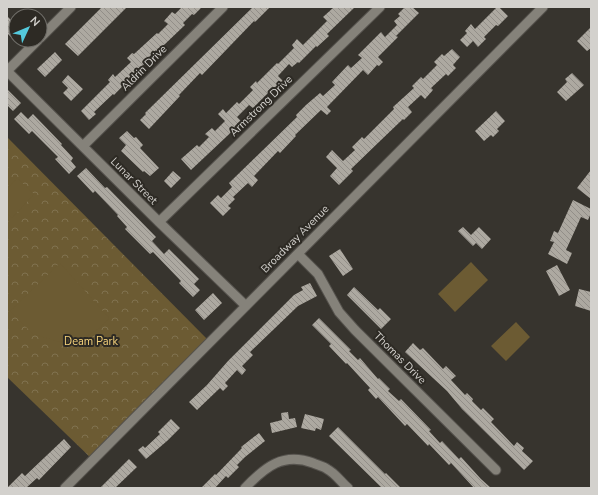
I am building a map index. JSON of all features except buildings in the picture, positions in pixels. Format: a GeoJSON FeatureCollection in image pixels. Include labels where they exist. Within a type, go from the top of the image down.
{"type":"FeatureCollection","features":[{"type":"Feature","properties":{"kind":"street"},"geometry":{"type":"LineString","coordinates":[[48,30],[71,7]]}},
{"type":"Feature","properties":{"kind":"street","name":"Aldrin Drive"},"geometry":{"type":"LineString","coordinates":[[83,146],[223,7]]}},
{"type":"Feature","properties":{"kind":"street","name":"Armstrong Drive"},"geometry":{"type":"LineString","coordinates":[[159,222],[380,7]]}},
{"type":"Feature","properties":{"kind":"street","name":"Broadway Avenue"},"geometry":{"type":"LineString","coordinates":[[65,488],[430,119],[543,7]]}},
{"type":"Feature","properties":{"kind":"street"},"geometry":{"type":"LineString","coordinates":[[7,71],[30,48]]}},
{"type":"Feature","properties":{"kind":"street","name":"Lunar Street"},"geometry":{"type":"LineString","coordinates":[[7,71],[246,306]]}},
{"type":"Feature","properties":{"kind":"street","name":"Thomas Drive"},"geometry":{"type":"LineString","coordinates":[[298,254],[318,274],[339,312],[355,330],[496,470]]}},
{"type":"Feature","properties":{"kind":"street"},"geometry":{"type":"LineString","coordinates":[[245,488],[257,476],[277,462],[301,459],[327,469],[348,488]]}},
{"type":"Feature","properties":{"kind":"green space","name":"Deam Park"},"geometry":{"type":"Polygon","coordinates":[[[7,137],[210,342],[93,460],[7,377],[7,137]]]}},
{"type":"Feature","properties":{"kind":"green space"},"geometry":{"type":"Polygon","coordinates":[[[17,178],[34,194],[12,218],[7,213],[7,189],[17,178]]]}},
{"type":"Feature","properties":{"kind":"green space"},"geometry":{"type":"Polygon","coordinates":[[[471,262],[488,280],[455,312],[438,294],[471,262]]]}},
{"type":"Feature","properties":{"kind":"green space"},"geometry":{"type":"Polygon","coordinates":[[[60,263],[109,318],[101,327],[84,338],[60,342],[33,334],[10,311],[60,263]]]}},
{"type":"Feature","properties":{"kind":"green space"},"geometry":{"type":"Polygon","coordinates":[[[516,322],[530,337],[506,361],[491,346],[516,322]]]}}]}
